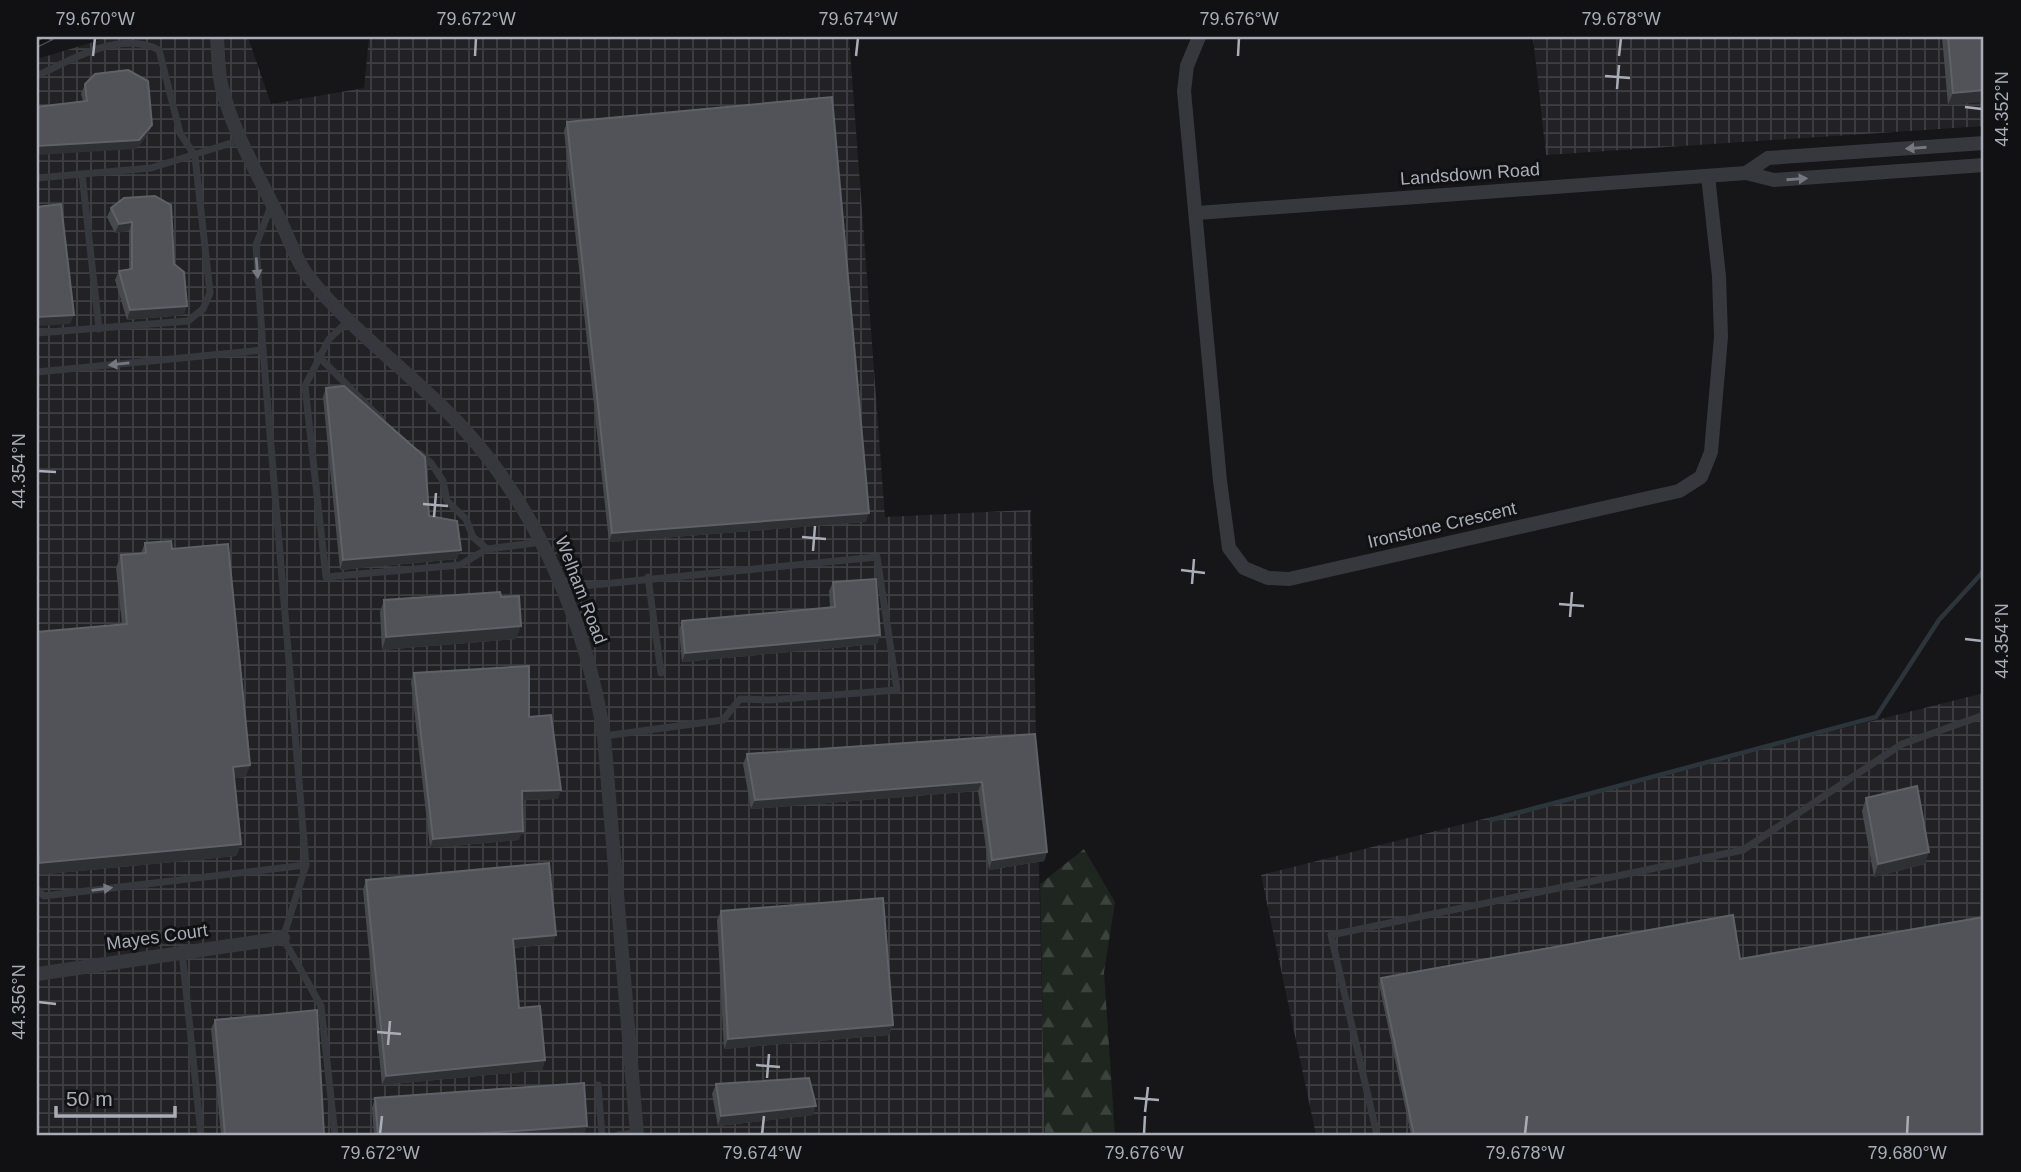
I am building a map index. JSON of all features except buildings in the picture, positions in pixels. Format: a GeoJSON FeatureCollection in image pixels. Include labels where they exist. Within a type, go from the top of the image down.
{"type":"FeatureCollection","features":[{"type":"Feature","properties":{"kind":"street","name":"Welham Road"},"geometry":{"type":"LineString","coordinates":[[217,37],[221,84],[242,140],[307,275],[349,320],[464,429],[522,506],[544,542],[562,588],[598,692],[604,736],[637,1134]]}},
{"type":"Feature","properties":{"kind":"street","name":"Ironstone Crescent"},"geometry":{"type":"LineString","coordinates":[[1199,37],[1187,66],[1184,91],[1220,481],[1229,548],[1244,568],[1268,578],[1289,579],[1679,491],[1702,477],[1711,452],[1721,337],[1719,276],[1708,176]]}},
{"type":"Feature","properties":{"kind":"street","name":"Landsdown Road"},"geometry":{"type":"LineString","coordinates":[[1746,173],[1768,158],[1984,143]]}},
{"type":"Feature","properties":{"kind":"street","name":"Landsdown Road"},"geometry":{"type":"LineString","coordinates":[[1197,213],[1746,173],[1774,180],[1984,165]]}},
{"type":"Feature","properties":{"kind":"street","name":"Mayes Court"},"geometry":{"type":"LineString","coordinates":[[37,974],[283,938]]}},
{"type":"Feature","properties":{"kind":"lane"},"geometry":{"type":"LineString","coordinates":[[37,76],[99,49],[148,44],[159,50],[180,133],[195,156],[211,293],[202,309],[188,321],[37,333]]}},
{"type":"Feature","properties":{"kind":"lane"},"geometry":{"type":"LineString","coordinates":[[37,178],[151,168],[242,140]]}},
{"type":"Feature","properties":{"kind":"lane"},"geometry":{"type":"LineString","coordinates":[[82,174],[99,329]]}},
{"type":"Feature","properties":{"kind":"lane"},"geometry":{"type":"LineString","coordinates":[[272,202],[256,245],[306,865],[283,938],[321,1006],[335,1135]]}},
{"type":"Feature","properties":{"kind":"lane"},"geometry":{"type":"LineString","coordinates":[[349,320],[329,339],[305,386],[326,576],[460,565],[487,550],[544,542]]}},
{"type":"Feature","properties":{"kind":"lane"},"geometry":{"type":"LineString","coordinates":[[37,372],[263,350]]}},
{"type":"Feature","properties":{"kind":"lane"},"geometry":{"type":"LineString","coordinates":[[318,356],[386,424]]}},
{"type":"Feature","properties":{"kind":"lane"},"geometry":{"type":"LineString","coordinates":[[413,448],[431,463],[443,481],[447,501],[466,519],[473,537],[487,550]]}},
{"type":"Feature","properties":{"kind":"lane"},"geometry":{"type":"LineString","coordinates":[[562,588],[648,577],[877,557],[897,690],[770,700],[740,699],[723,720],[604,736]]}},
{"type":"Feature","properties":{"kind":"lane"},"geometry":{"type":"LineString","coordinates":[[648,577],[661,673]]}},
{"type":"Feature","properties":{"kind":"lane"},"geometry":{"type":"LineString","coordinates":[[1377,1135],[1331,935],[1743,850],[1902,744],[1984,715]]}},
{"type":"Feature","properties":{"kind":"lane"},"geometry":{"type":"LineString","coordinates":[[37,889],[44,896],[306,865]]}},
{"type":"Feature","properties":{"kind":"lane"},"geometry":{"type":"LineString","coordinates":[[182,953],[201,1135]]}},
{"type":"Feature","properties":{"kind":"lane"},"geometry":{"type":"LineString","coordinates":[[598,1085],[602,1135]]}},
{"type":"Feature","properties":{"kind":"lane"},"geometry":{"type":"LineString","coordinates":[[618,1135],[637,1134]]}},
{"type":"Feature","properties":{"kind":"shaded area"},"geometry":{"type":"Polygon","coordinates":[[[110,37],[248,37],[271,104],[364,88],[369,37],[849,37],[885,517],[1031,510],[1045,1135],[37,1135],[37,59],[110,37]]]}},
{"type":"Feature","properties":{"kind":"shaded area"},"geometry":{"type":"Polygon","coordinates":[[[1533,37],[1984,37],[1984,126],[1546,155],[1533,37]]]}},
{"type":"Feature","properties":{"kind":"shaded area"},"geometry":{"type":"Polygon","coordinates":[[[1984,693],[1984,1135],[1316,1135],[1261,875],[1984,693]]]}},
{"type":"Feature","properties":{"kind":"green space"},"geometry":{"type":"Polygon","coordinates":[[[1084,849],[1115,902],[1104,972],[1115,1135],[1045,1135],[1040,884],[1084,849]]]}},
{"type":"Feature","properties":{"kind":"waterway"},"geometry":{"type":"LineString","coordinates":[[1984,461],[1984,477]]}},
{"type":"Feature","properties":{"kind":"waterway"},"geometry":{"type":"LineString","coordinates":[[1491,820],[1876,717],[1939,620],[1982,573],[1984,566]]}},
{"type":"Feature","properties":{"kind":"railway"},"geometry":{"type":"LineString","coordinates":[[37,44],[51,37]]}}]}
